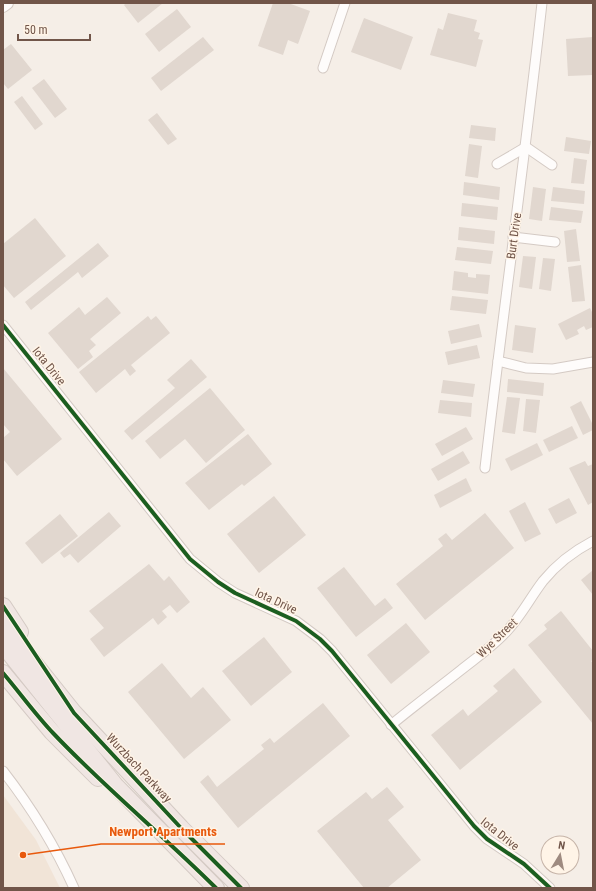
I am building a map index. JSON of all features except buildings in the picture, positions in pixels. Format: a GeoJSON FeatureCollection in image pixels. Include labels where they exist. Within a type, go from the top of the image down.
{"type":"FeatureCollection","features":[{"type":"Feature","properties":{"kind":"highway"},"geometry":{"type":"LineString","coordinates":[[3,606],[74,713]]}},
{"type":"Feature","properties":{"kind":"highway","name":"Wurzbach Parkway"},"geometry":{"type":"LineString","coordinates":[[3,624],[74,713],[181,828],[241,888]]}},
{"type":"Feature","properties":{"kind":"highway"},"geometry":{"type":"LineString","coordinates":[[3,645],[114,785],[216,888]]}},
{"type":"Feature","properties":{"kind":"highway"},"geometry":{"type":"LineString","coordinates":[[3,673],[52,732],[117,797],[186,858]]}},
{"type":"Feature","properties":{"kind":"main road"},"geometry":{"type":"LineString","coordinates":[[3,6],[7,3]]}},
{"type":"Feature","properties":{"kind":"street"},"geometry":{"type":"LineString","coordinates":[[323,68],[345,3]]}},
{"type":"Feature","properties":{"kind":"street","name":"Burt Drive"},"geometry":{"type":"LineString","coordinates":[[485,468],[526,147],[542,3]]}},
{"type":"Feature","properties":{"kind":"street"},"geometry":{"type":"LineString","coordinates":[[497,164],[526,147],[552,165]]}},
{"type":"Feature","properties":{"kind":"street"},"geometry":{"type":"LineString","coordinates":[[514,237],[555,242]]}},
{"type":"Feature","properties":{"kind":"street","name":"Iota Drive"},"geometry":{"type":"LineString","coordinates":[[3,325],[190,559],[234,593],[296,621],[320,638],[474,826],[487,839],[524,864],[550,888]]}},
{"type":"Feature","properties":{"kind":"street"},"geometry":{"type":"LineString","coordinates":[[498,361],[526,368],[553,369],[593,362]]}},
{"type":"Feature","properties":{"kind":"street","name":"Wye Street"},"geometry":{"type":"LineString","coordinates":[[391,725],[497,640],[518,618],[554,569],[593,541]]}},
{"type":"Feature","properties":{"kind":"street"},"geometry":{"type":"LineString","coordinates":[[3,771],[24,798],[39,821],[66,870],[74,888]]}},
{"type":"Feature","properties":{"kind":"shaded area"},"geometry":{"type":"Polygon","coordinates":[[[3,795],[36,840],[60,888],[3,888],[3,795]]]}},
{"type":"Feature","properties":{"kind":"cycle path"},"geometry":{"type":"LineString","coordinates":[[3,325],[190,559],[218,582],[235,593],[296,621],[320,639],[332,651],[474,826],[487,839],[524,864],[550,888]]}},
{"type":"Feature","properties":{"kind":"cycle path"},"geometry":{"type":"LineString","coordinates":[[3,606],[74,713],[181,828],[241,888]]}},
{"type":"Feature","properties":{"kind":"cycle path"},"geometry":{"type":"LineString","coordinates":[[3,673],[46,726],[113,792],[216,888]]}},
{"type":"Feature","properties":{"kind":"place","name":"Newport Apartments"},"geometry":{"type":"Point","coordinates":[23,855]}}]}
